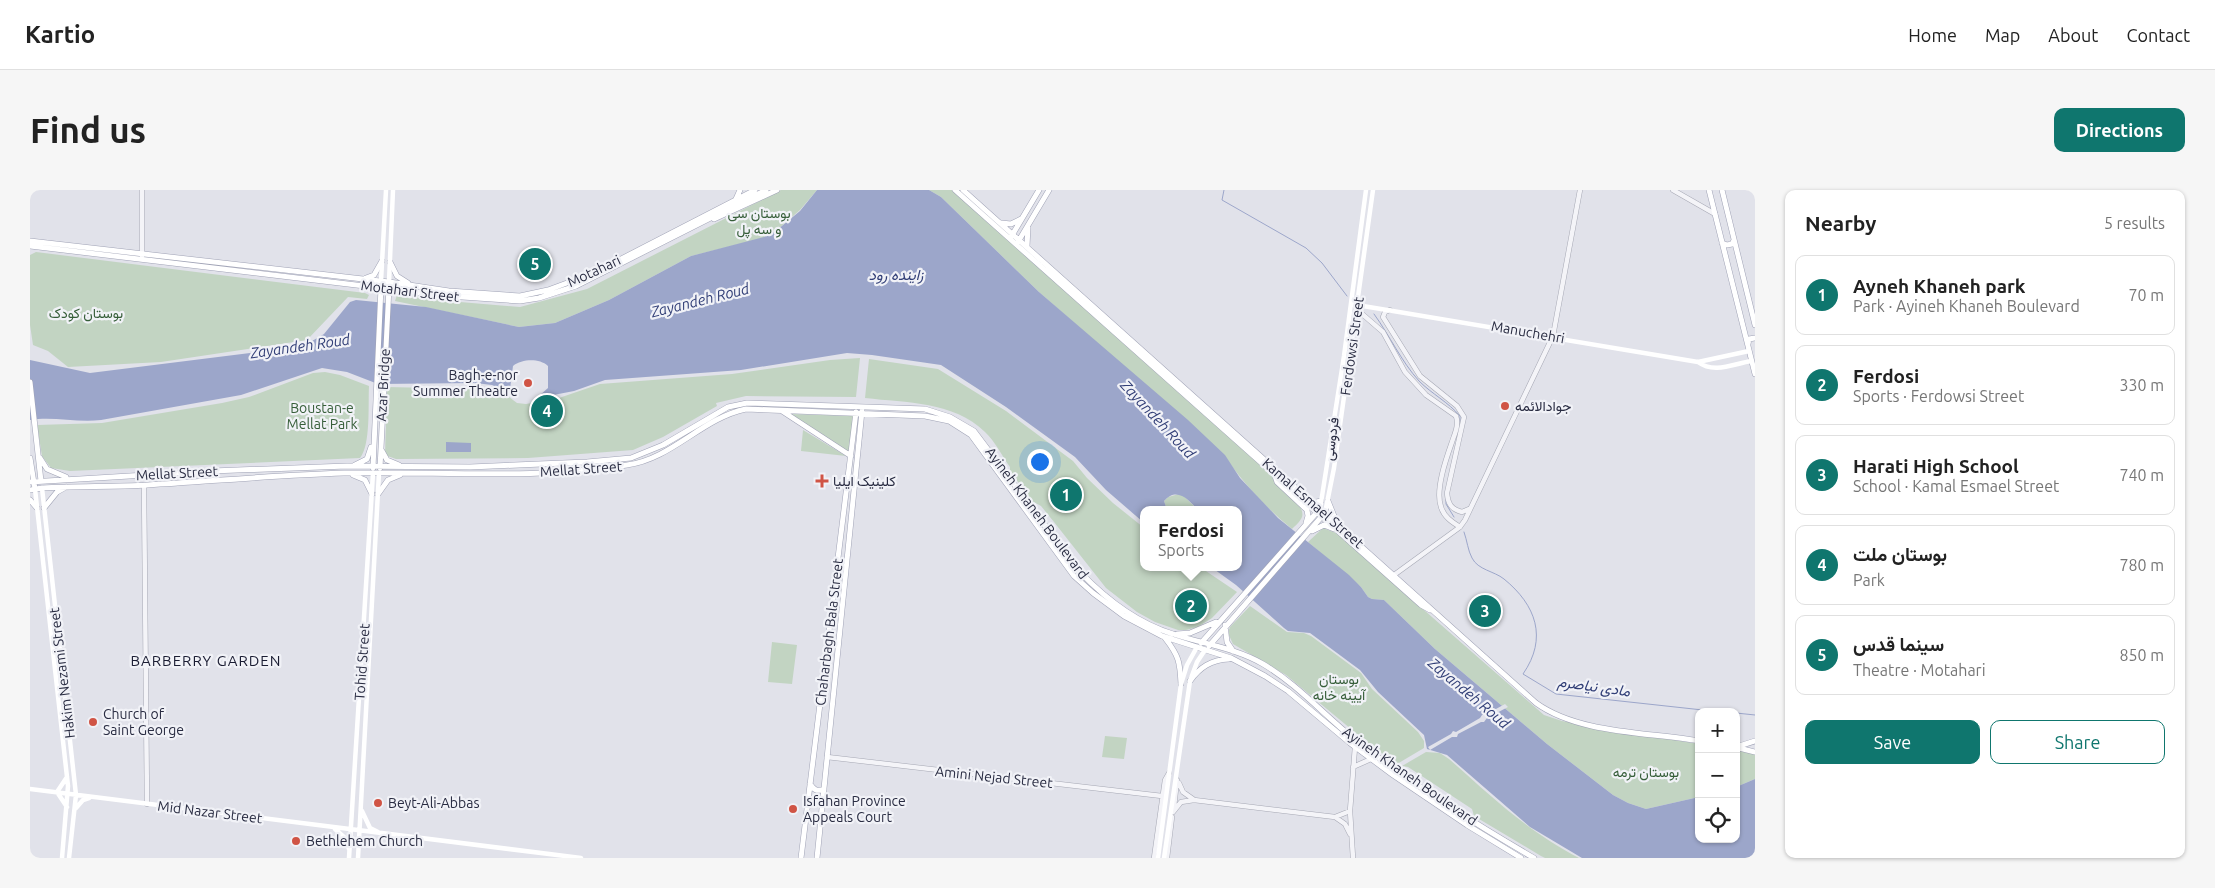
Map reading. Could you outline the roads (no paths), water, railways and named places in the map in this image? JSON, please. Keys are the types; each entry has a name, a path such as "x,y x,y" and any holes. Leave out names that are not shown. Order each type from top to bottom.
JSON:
{"main road":[{"path":"381,281 386,190"},
{"path":"389,282 393,190"},
{"path":"736,200 740,190"},
{"name":"Motahari Street","path":"142,257 389,289 496,301 520,301 538,298 576,286 708,219 750,193 766,190"},
{"path":"708,219 727,214 777,190"},
{"path":"955,190 1011,237 1039,190"},
{"name":"Kamal Esmael Street","path":"963,190 1000,223 1011,237 1026,248 1321,513"},
{"path":"1018,242 1050,190"},
{"name":"فردوسی","path":"1321,513 1321,501 1366,190"},
{"name":"Ferdowsi Street","path":"1328,501 1357,312 1373,190"},
{"path":"1710,190 1755,374"},
{"path":"1722,190 1755,325"},
{"name":"Motahari","path":"389,282 494,296 520,296 548,290 594,273 750,193"},
{"path":"1027,212 1029,217 1034,216"},
{"path":"1000,223 1012,224 1023,218"},
{"path":"1026,248 1029,225"},
{"path":"1361,227 1368,228"},
{"name":"Motahari Street","path":"30,240 33,246 389,282"},
{"path":"1722,242 1727,245 1732,244 1734,240"},
{"path":"355,278 369,278 374,275 382,261"},
{"path":"390,262 397,276 413,285"},
{"name":"Azar Bridge","path":"377,467 380,441 378,421 381,281"},
{"name":"Azar Bridge","path":"378,421 389,282"},
{"path":"369,286 379,292 380,296"},
{"path":"388,297 393,292 399,290"},
{"name":"Manuchehri","path":"1351,304 1553,336 1698,362 1708,368 1751,361"},
{"path":"1748,344 1749,339 1755,338"},
{"path":"1698,362 1749,351"},
{"name":"Kamal Esmael Street","path":"1159,368 1275,476"},
{"path":"30,382 42,488"},
{"name":"Mellat Street","path":"32,489 376,473 631,458 663,445 728,406 747,403 859,406"},
{"name":"Chaharbagh Bala Street","path":"801,858 850,456 859,406"},
{"name":"Ayineh Khaneh Boulevard","path":"859,406 924,409 950,417 974,431 1080,572 1093,585 1126,611 1173,634 1233,652 1252,659 1272,670 1353,738 1397,770 1498,838 1534,858"},
{"name":"Mellat Street","path":"32,482 72,478 346,466 470,474 586,471 630,465 666,451 730,412 746,410 859,414"},
{"path":"781,411 850,456"},
{"path":"861,422 871,413"},
{"name":"Ayineh Khaneh Boulevard","path":"859,414 871,413 936,418 948,421 971,435 1074,576 1124,616 1165,637 1231,658 1268,678 1288,691 1371,759 1467,826 1521,858"},
{"name":"Chaharbagh Bala Street","path":"816,858 861,422 859,414"},
{"path":"1334,417 1340,420"},
{"path":"346,466 359,464 370,454 373,430 378,421"},
{"path":"377,467 378,421"},
{"path":"345,473 365,480 375,494 388,480 404,470 387,460 382,453 380,441"},
{"path":"38,454 48,469 72,478"},
{"path":"30,458 32,489"},
{"name":"Tohid Street","path":"358,858 377,467"},
{"path":"1275,476 1321,513 1421,605 1433,612"},
{"path":"1275,476 1277,482 1307,510 1308,516 1304,528"},
{"path":"44,508 57,492 66,487"},
{"name":"Hakim Nezami Street","path":"42,488 76,795 69,858"},
{"name":"Hakim Nezami Street","path":"32,489 37,508 68,776 68,808 62,858"},
{"name":"Tohid Street","path":"349,858 375,494"},
{"path":"30,500 37,508"},
{"path":"1312,503 1321,501"},
{"path":"1166,858 1190,681 1197,662 1225,625 1307,533 1328,501"},
{"path":"1328,501 1339,529"},
{"path":"1181,684 1187,665 1197,648 1304,528 1321,513"},
{"path":"1307,533 1324,525 1339,529"},
{"name":"Kamal Esmael Street","path":"1339,529 1394,575 1524,694 1552,713 1586,724 1695,740"},
{"path":"838,554 844,557 848,555"},
{"path":"837,563 842,562 846,565"},
{"path":"1173,634 1190,633 1208,627 1221,619"},
{"path":"1225,625 1226,638 1233,652"},
{"path":"1158,858 1164,796 1170,772 1181,684 1180,662 1176,651 1165,637"},
{"path":"363,641 370,641"},
{"path":"1190,681 1207,664 1231,658"},
{"path":"1268,678 1268,674 1272,670"},
{"path":"817,727 824,723 830,727"},
{"path":"1755,741 1736,747 1755,752"},
{"path":"68,776 57,792 68,808"},
{"path":"810,784 819,791 824,789"},
{"name":"Mid Nazar Street","path":"30,789 581,858"},
{"path":"75,809 82,800 93,797"},
{"path":"361,807 365,822 370,828 381,833"},
{"path":"334,828 345,838 349,851"}],"street":[{"path":"142,190 142,257"},
{"path":"1394,575 1460,527 1470,508 1553,336 1580,190"},
{"path":"1673,190 1716,214"},
{"path":"1391,310 1385,312 1383,317 1420,376 1458,408 1464,417 1448,486 1450,505 1459,511 1467,512 1470,508"},
{"path":"1357,312 1361,312 1383,332 1405,372 1421,389 1456,416 1458,424 1441,476 1440,503 1446,516 1460,527"},
{"path":"144,485 147,804"},
{"path":"1353,858 1350,811 1355,747"},
{"name":"Amini Nejad Street","path":"827,757 1164,796"},
{"path":"1353,767 1371,759"},
{"path":"1177,773 1182,792 1194,800"},
{"path":"1166,858 1177,773"},
{"path":"1154,858 1164,796"},
{"path":"1173,812 1181,802 1194,800 1335,817 1345,824 1352,836"},
{"path":"1335,817 1350,811"}],"water":[{"name":"زاینده رود","path":"817,190 929,190 941,197 1039,292 1188,420 1225,455 1240,478 1278,518 1349,575 1368,597 1384,600 1435,649 1547,744 1613,795 1628,803 1646,809 1695,798 1695,843 1740,843 1740,785 1755,779 1755,858 1582,858 1530,827 1447,755 1427,749 1424,735 1378,692 1360,670 1310,633 1288,631 1236,585 1217,571 1242,571 1242,506 1194,506 1183,496 1174,495 1164,501 1166,506 1140,506 1140,519 1106,490 1075,457 1006,407 941,365 847,353 741,370 605,380 574,391 543,397 540,395 548,388 548,366 531,360 513,366 510,389 507,391 492,385 475,383 378,384 347,372 322,368 241,395 101,420 30,420 30,360 90,373 275,350 307,344 324,334 350,302 356,300 426,307 519,327 555,323 609,300 691,256 764,237 777,230 800,211"},
{"path":"446,442 471,443 471,452 446,452"}],"waterway":[{"name":"مادی نیاصرم","path":"1224,190 1222,200 1306,248 1322,263 1347,296"},
{"name":"مادی نیاصرم","path":"1374,314 1419,381 1460,416 1460,427"},
{"name":"مادی نیاصرم","path":"1446,491 1458,436"},
{"name":"مادی نیاصرم","path":"1446,497 1446,504 1454,517"},
{"name":"مادی نیاصرم","path":"1464,532 1469,552 1475,562 1482,568 1504,579 1515,589 1531,611 1535,623 1535,648 1531,661 1523,674 1556,694 1695,709"},
{"name":"مادی نیاصرم","path":"1740,713 1755,715"}],"place":[{"name":"سینما قدس","path":"535,264"},
{"name":"Bagh-e-nor Summer Theatre","path":"528,383"},
{"name":"جوادالائمه","path":"1505,406"},
{"name":"بوستان ملت","path":"547,411"},
{"name":"کلینیک ایلیا","path":"822,481"},
{"name":"Ayneh Khaneh park","path":"1066,495"},
{"name":"Ferdosi","path":"1191,606"},
{"name":"Harati High School","path":"1485,611"},
{"name":"Church of Saint George","path":"93,722"},
{"name":"Beyt-Ali-Abbas","path":"378,803"},
{"name":"Isfahan Province Appeals Court","path":"793,809"},
{"name":"Bethlehem Church","path":"296,841"}],"district":[{"name":"BARBERRY GARDEN","path":"206,660"}],"park label":[{"name":"بوستان سی و سه پل","path":"759,222"},
{"name":"بوستان کودک","path":"86,313"},
{"name":"Boustan-e Mellat Park","path":"322,416"},
{"name":"بوستان آیینه خانه","path":"1339,688"},
{"name":"بوستان ترمه","path":"1646,772"}],"water label":[{"name":"Zayandeh Roud","path":"700,300"},
{"name":"Zayandeh Roud","path":"300,346"},
{"name":"Zayandeh Roud","path":"1158,419"},
{"name":"Zayandeh Roud","path":"1469,693"}]}
